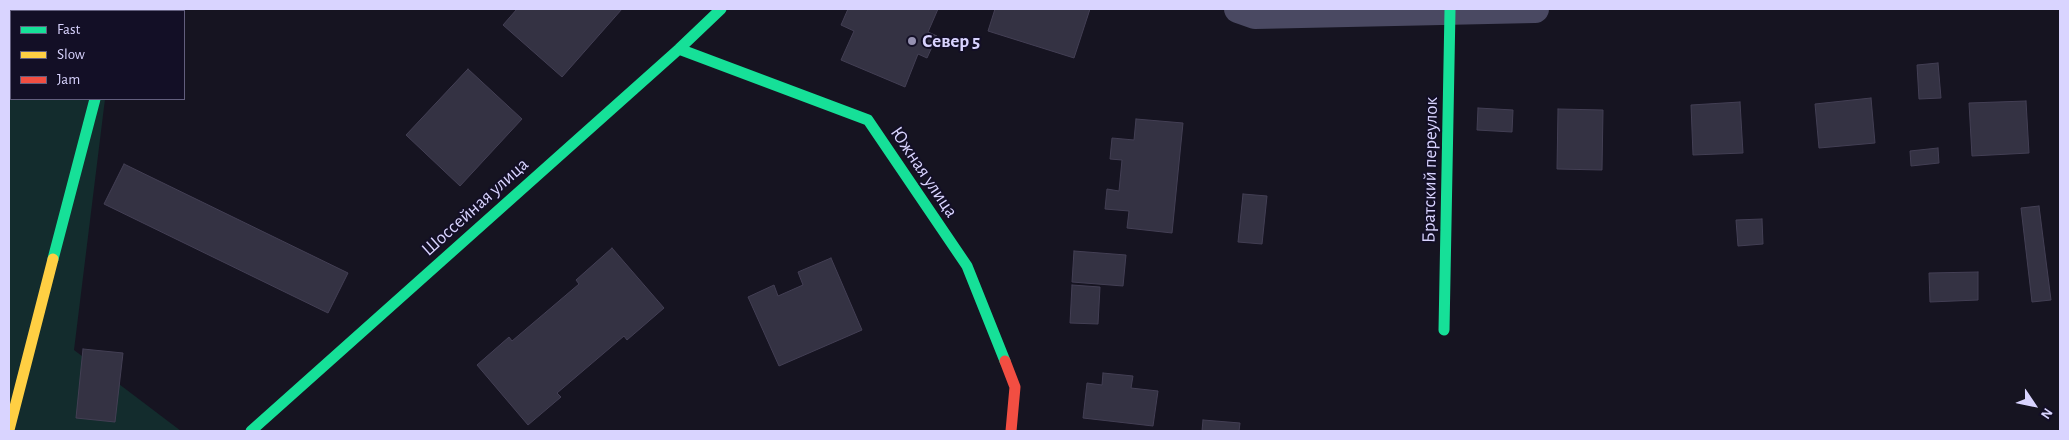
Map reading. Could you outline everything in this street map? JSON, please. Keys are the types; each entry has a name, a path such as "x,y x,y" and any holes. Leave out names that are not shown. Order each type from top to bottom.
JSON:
{"street":[{"name":"Шоссейная улица","path":"251,431 679,49 721,9"},
{"path":"1251,11 1535,9"},
{"name":"Братский переулок","path":"1444,330 1450,10"},
{"name":"Южная улица","path":"679,49 868,120 967,266 1015,387 1010,431"},
{"path":"9,430 95,100"}],"green space":[{"path":"9,9 41,9 43,10 10,10 10,100 105,100 74,350 181,431 9,431"}],"building":[{"path":"517,9 622,9 562,77 503,25"},
{"path":"848,9 938,9 928,32 937,36 927,58 918,54 905,87 841,60 854,31 841,25"},
{"path":"995,9 1090,9 1074,58 988,31"},
{"path":"1938,63 1941,98 1919,99 1917,65"},
{"path":"468,69 522,119 460,186 406,135"},
{"path":"1871,98 1875,143 1819,148 1815,104"},
{"path":"2026,101 2029,153 1972,156 1969,103"},
{"path":"1740,102 1743,153 1693,155 1691,105"},
{"path":"1478,108 1513,110 1512,132 1477,130"},
{"path":"1558,109 1603,110 1602,170 1557,169"},
{"path":"1136,119 1183,123 1172,233 1127,228 1129,211 1105,209 1107,189 1119,191 1122,160 1110,159 1112,138 1134,140"},
{"path":"1938,148 1939,163 1911,166 1910,151"},
{"path":"124,164 348,273 328,313 104,204"},
{"path":"1243,194 1267,196 1262,244 1238,242"},
{"path":"2039,206 2051,300 2032,302 2021,208"},
{"path":"1762,219 1763,244 1738,246 1736,220"},
{"path":"612,248 664,308 627,340 624,336 557,393 561,397 528,425 477,365 509,337 512,341 579,284 576,280"},
{"path":"1074,251 1126,255 1123,286 1072,282"},
{"path":"831,258 862,330 779,366 748,297 774,285 778,296 803,285 798,272"},
{"path":"1978,272 1978,300 1930,302 1929,273"},
{"path":"1072,285 1100,287 1098,324 1070,323"},
{"path":"83,349 123,353 115,422 76,418"},
{"path":"1103,373 1133,376 1131,388 1158,391 1153,426 1083,418 1087,383 1102,385"},
{"path":"1203,420 1240,423 1239,431 1202,431"}],"traffic: fast":[{"path":"251,431 679,49 721,9"},
{"path":"1444,330 1450,10"},
{"path":"679,49 868,120 967,266 1005,361"},
{"path":"53,259 95,100"}],"traffic: slow":[{"path":"9,430 53,259"}],"traffic: jam":[{"path":"1005,361 1015,387 1011,431"}],"place":[{"name":"Север 5","path":"912,41"}]}
